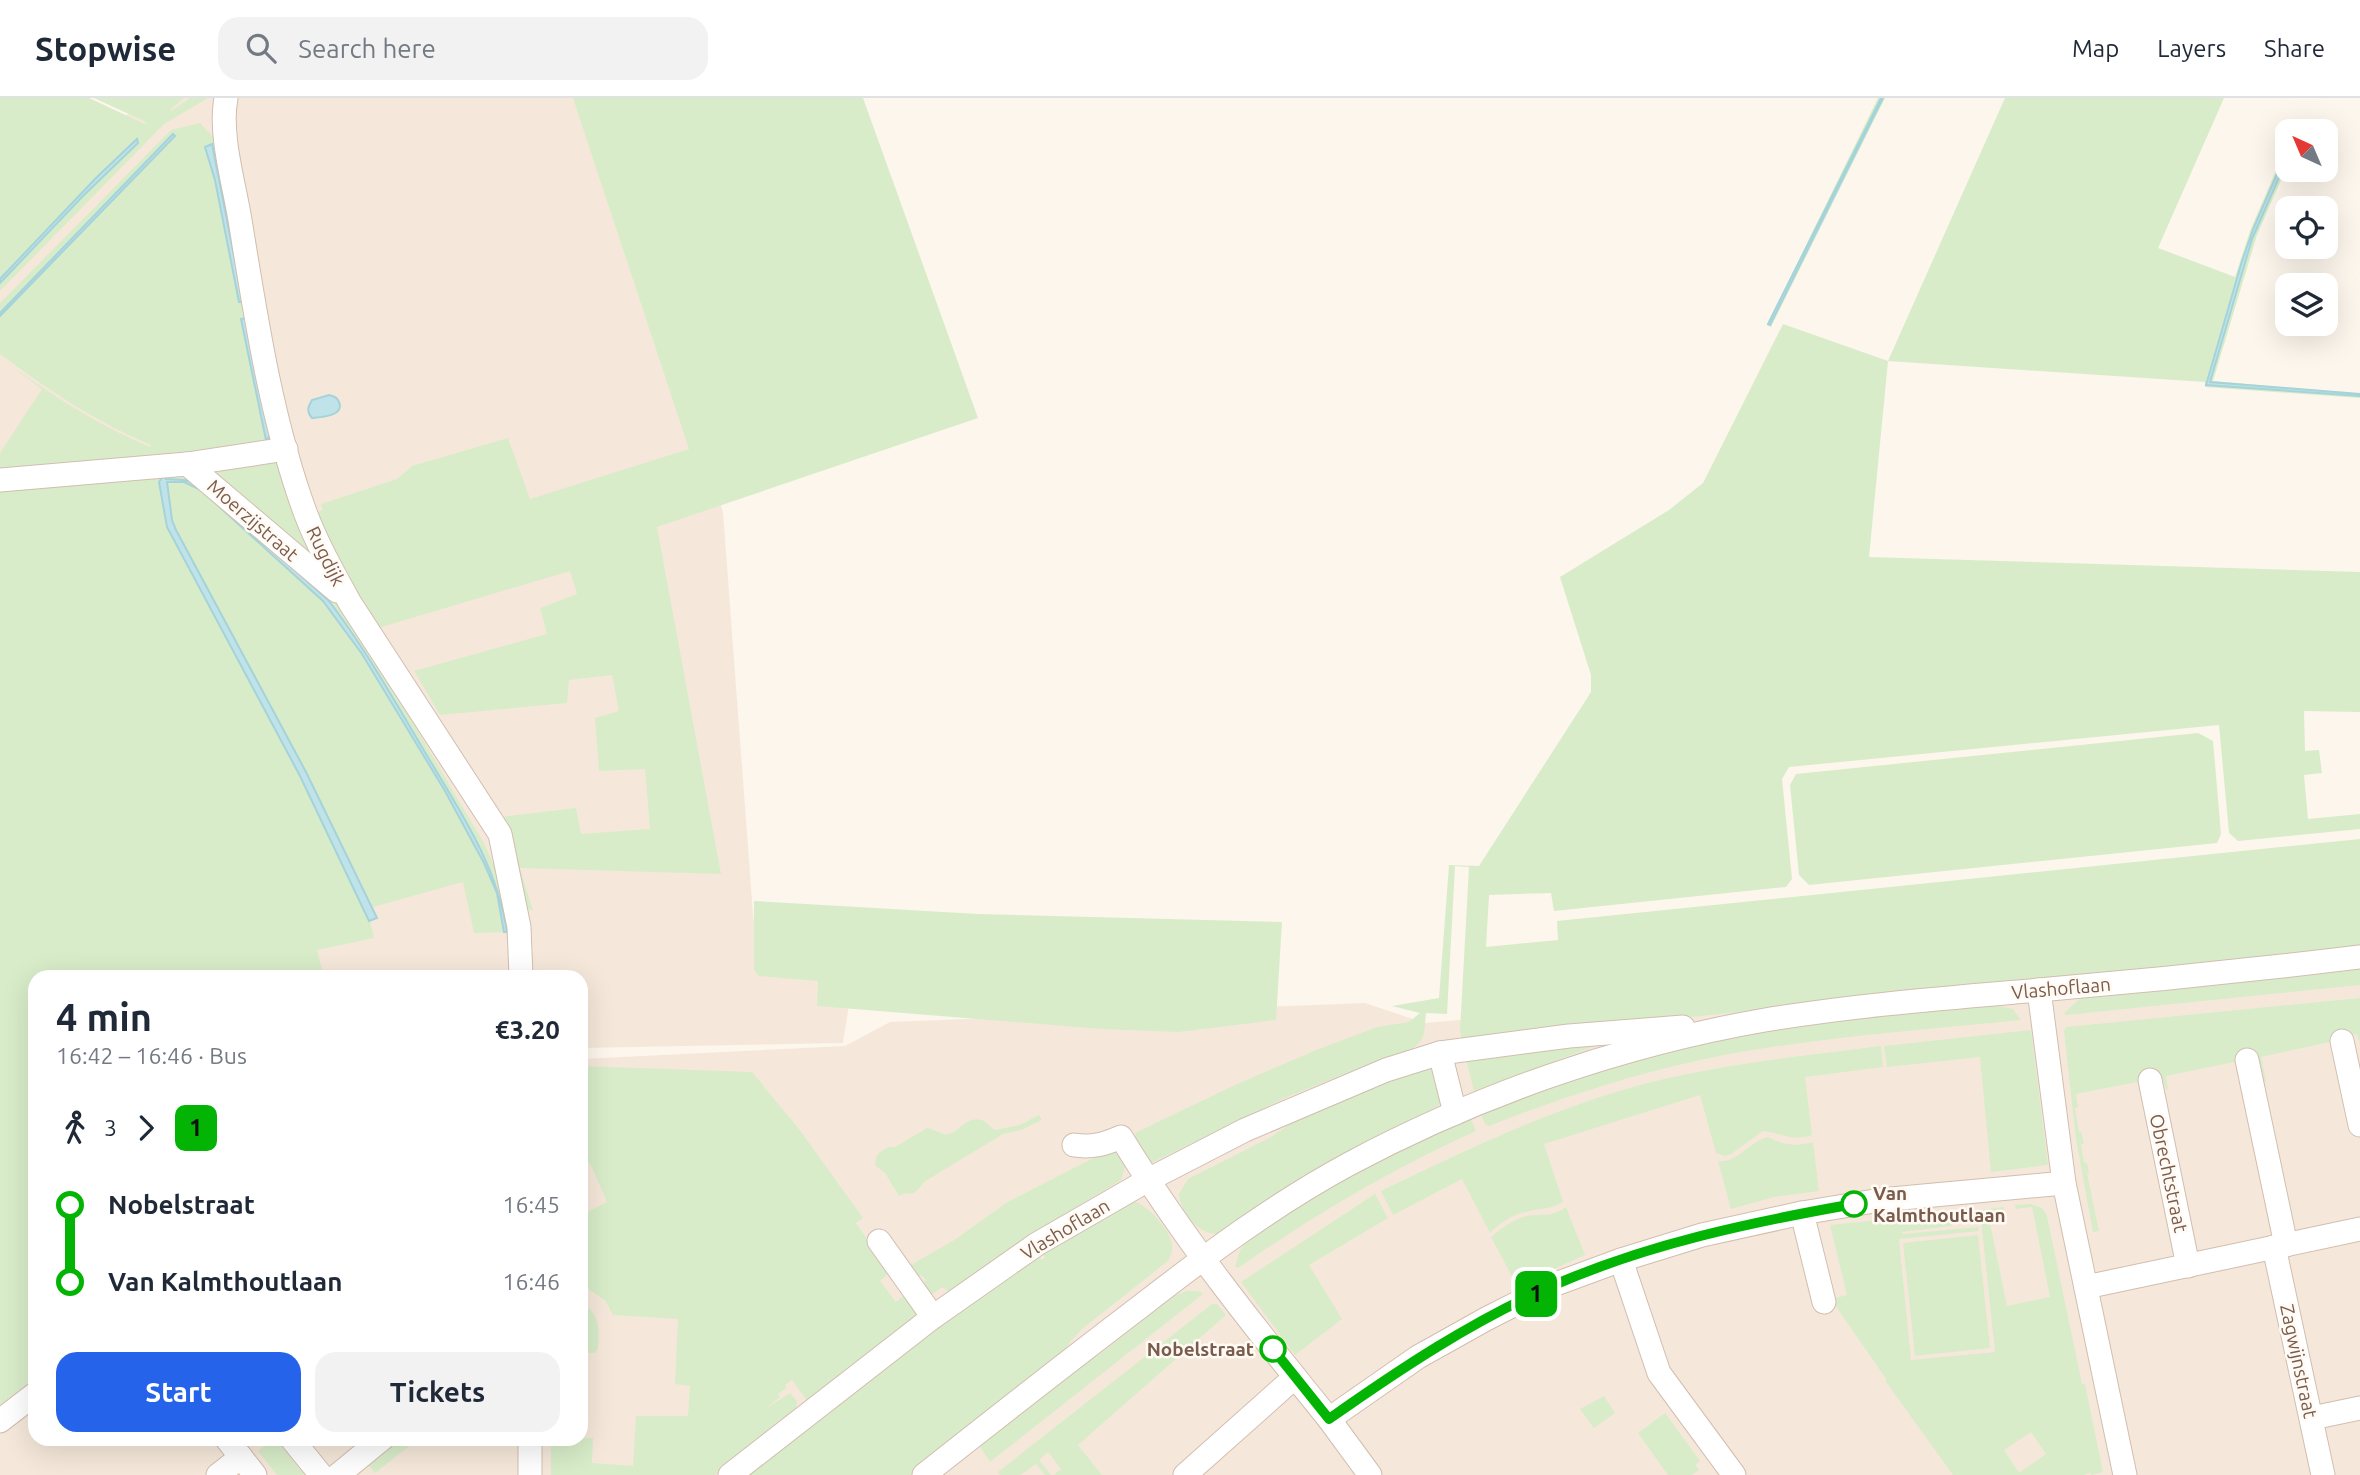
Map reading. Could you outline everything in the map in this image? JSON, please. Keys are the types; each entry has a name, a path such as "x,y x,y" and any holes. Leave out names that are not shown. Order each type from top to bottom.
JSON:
{"street":[{"name":"Rugdijk","path":"226,98 226,136 267,371 286,449 306,514 328,564 350,603 499,834 519,927 521,970"},
{"name":"Moerzijstraat","path":"0,480 187,464 286,449"},
{"name":"Moerzijstraat","path":"187,464 350,603"},
{"name":"Vlashoflaan","path":"924,1475 1204,1258 1267,1213 1349,1164 1455,1113 1536,1082 1683,1038 1763,1021 1876,1004 2222,973 2360,957"},
{"path":"2039,990 2064,1183 2125,1475"},
{"name":"Vlashoflaan","path":"730,1475 933,1317 1037,1244 1148,1181 1256,1125 1386,1070 1440,1053 1569,1036 1763,1021"},
{"path":"2342,1041 2360,1125"},
{"path":"1440,1053 1455,1113"},
{"path":"2247,1060 2280,1246"},
{"name":"Obrechtstraat","path":"2150,1080 2188,1266"},
{"path":"1074,1145 1087,1147 1121,1137 1148,1181 1204,1258 1370,1475"},
{"path":"1329,1419 1418,1357 1486,1319 1553,1285 1621,1260 1702,1235 1802,1213 1880,1200 2064,1183"},
{"path":"1802,1213 1824,1302"},
{"path":"2086,1287 2360,1229"},
{"path":"879,1241 933,1317"},
{"name":"Zagwijnstraat","path":"2280,1246 2323,1475"},
{"path":"1621,1260 1659,1373 1734,1475"},
{"path":"1185,1475 1295,1377"},
{"path":"0,1421 28,1399"},
{"path":"2312,1418 2360,1408"},
{"path":"218,1475 248,1466 232,1446"},
{"path":"305,1446 321,1475"},
{"path":"338,1475 373,1446"},
{"path":"530,1446 530,1475"}],"shaded area":[{"path":"143,98 577,98 723,512 759,969 853,980 843,1043 588,1048 588,970 295,970 0,544 0,246"},
{"path":"2360,940 2360,1475 0,1475 0,1281 28,1267 28,1446 588,1446 588,1059 845,1046 890,1022 1365,1003 1425,1023"}],"green space":[{"path":"0,98 89,98 147,125 144,121 94,98 184,98 171,111 190,98 208,98 164,124 0,291 0,283 138,143 96,178 0,279"},
{"path":"573,98 863,98 978,418 657,527 721,874 520,868 533,911 524,907 500,817 576,808 581,834 650,829 645,769 599,771 595,718 619,711 612,675 569,680 567,703 440,715 414,671 547,634 540,608 577,594 570,571 375,629 315,517 323,510 321,504 397,479 412,466 508,438 530,499 689,449"},
{"path":"1878,98 1881,98 1770,325 1885,98 1771,327 1767,325"},
{"path":"2005,98 2224,98 2158,248 2235,277 2250,231 2275,173 2242,261 2206,384 2360,398 2205,387 2205,382 1888,361"},
{"path":"200,123 220,144 272,442 160,456 192,451 0,469 0,453 42,389 0,358 91,418 150,447 151,445 73,404 0,354 0,316 175,137 173,135 0,313 0,303 171,130","holes":["212,144 236,261 239,302 206,147"]},
{"path":"2277,182 2280,182 2257,235 2213,381 2360,394 2210,382 2252,239"},
{"path":"1783,324 1888,361 1869,557 2360,572 2360,712 2304,711 2305,751 2319,750 2322,773 2304,775 2308,819 2360,814 2360,829 2238,841 2229,833 2219,725 1789,767 1782,779 1792,879 1786,887 1554,911 1551,893 1489,895 1486,947 1558,940 1557,921 2360,839 2360,947 1462,1041 1460,1031 1469,867 1455,866 1447,1014 1426,1013 1421,1041 1411,1050 1386,1057 1287,1097 1149,1164 1127,1141 1136,1136 1135,1133 1314,1051 1377,1027 1409,1022 1420,1013 1392,1006 1439,998 1449,865 1479,866 1591,692 1591,675 1560,577 1669,510 1703,483"},
{"path":"281,458 326,574 203,466"},
{"path":"157,468 179,470 206,484 344,606 485,845 503,887 513,932 474,933 463,882 373,907 176,530 163,476 159,482 167,527 300,776 370,921 374,938 317,950 322,970 28,970 28,1383 0,1405 0,491 156,475 157,469 0,483","holes":["166,479 199,484 328,600 346,624 388,690 486,859 501,899 506,932 497,893 473,840 362,654 323,601 201,490 184,482 168,482"]},
{"path":"2198,733 2213,741 2221,834 2217,843 1809,885 1799,875 1790,785 1796,774"},
{"path":"754,901 978,914 1282,922 1276,1020 1179,1032 1101,1029 817,1006 818,981 759,976 754,970"},
{"path":"2360,968 2360,985 2066,1015 2064,1013 2078,1000 2093,995"},
{"path":"2360,998 2360,1043 2357,1034 2261,1057 2266,1081 2260,1084 2260,1078 2263,1077 2258,1057 2166,1076 2168,1089 2162,1077 2076,1094 2078,1107 2075,1108 2079,1132 2084,1143 2081,1144 2084,1163 2087,1163 2089,1172 2087,1173 2099,1231 2093,1232 2076,1139 2064,1031 2066,1027"},
{"path":"1994,1005 2013,1009 2021,1020 1835,1039 1724,1055 1605,1085 1489,1126 1485,1124 1479,1110 1506,1099 1700,1041 1821,1022"},
{"path":"2031,1030 2048,1165 1991,1172 1980,1057 1887,1067 1884,1046"},
{"path":"1598,1045 1474,1091 1466,1059"},
{"path":"1881,1046 1883,1067 1805,1077 1812,1135 1792,1137 1763,1131 1731,1154 1725,1156 1716,1153 1700,1095 1544,1144 1563,1202 1513,1216 1490,1233 1462,1179 1393,1215 1381,1191 1516,1129 1634,1087 1775,1059"},
{"path":"588,1066 752,1072 799,1129 863,1218 856,1223 890,1272 880,1281 896,1302 906,1294 918,1314 808,1402 792,1380 785,1385 786,1388 778,1394 780,1397 765,1409 790,1393 797,1401 796,1411 715,1475 551,1475 551,1446 588,1446 588,1438 593,1438 592,1463 633,1466 636,1416 688,1416 690,1386 675,1384 678,1319 613,1315 605,1300 588,1289 588,1212 607,1202 590,1163 588,1164"},
{"path":"1434,1066 1441,1103 1438,1106 1342,1156 1220,1234 1213,1234 1199,1227 1183,1209 1179,1194 1188,1179 1271,1137 1307,1112 1342,1095"},
{"path":"1039,1115 1042,1120 1021,1130 1003,1134 924,1182 914,1192 899,1196 885,1173 875,1165 880,1152 895,1147 927,1128 949,1134 975,1119 983,1121 995,1130 1020,1125"},
{"path":"1469,1115 1476,1131 1384,1177 1325,1211 1238,1268 1235,1266 1240,1250 1261,1229 1342,1178"},
{"path":"1768,1137 1790,1144 1813,1142 1819,1191 1774,1197 1731,1209 1718,1161 1732,1159"},
{"path":"1111,1149 1118,1152 1125,1167 1121,1180 1037,1231 949,1292 942,1287 924,1300 916,1289 926,1280 921,1275 911,1282 902,1270 956,1239 1006,1203"},
{"path":"1375,1194 1388,1218 1309,1265 1342,1319 1295,1355 1241,1282"},
{"path":"1131,1201 1150,1211 1167,1231 1172,1246 1168,1261 1082,1329 1061,1357 914,1475 747,1475 927,1333 1038,1255 1042,1260 1045,1258 1042,1252"},
{"path":"2031,1204 2042,1208 2047,1216 2103,1472 2092,1475 1953,1475 1831,1299 1847,1295 1830,1225 1976,1210 1977,1215 1950,1218 1951,1226 1902,1232 1978,1227 1979,1231 1899,1239 1911,1360 1995,1352 1980,1210 2004,1207 2004,1210 1988,1213 2007,1306 2050,1297 2032,1207 2016,1209 2015,1205","holes":["2031,1432 2046,1454 2019,1473 2004,1450"]},
{"path":"1566,1207 1585,1255 1517,1286 1491,1237 1517,1219 1551,1214"},
{"path":"1978,1235 1990,1348 1915,1356 1903,1243"},
{"path":"1186,1291 1203,1294 990,1462 977,1442 1055,1377 1100,1354 1170,1298"},
{"path":"1212,1304 1217,1304 1226,1315 1078,1445 1102,1475 1054,1475 1061,1469 1048,1452 1039,1460 1051,1475 1045,1475 1036,1464 1021,1475 1000,1475 998,1472"},
{"path":"588,1307 595,1317 599,1335 595,1353 588,1353"},
{"path":"1604,1396 1615,1413 1594,1428 1580,1409"},
{"path":"1665,1413 1700,1461 1695,1465 1699,1470 1692,1475 1668,1475 1638,1433"},
{"path":"265,1446 281,1446 304,1475 277,1475 258,1451"},
{"path":"388,1446 409,1446 375,1473 367,1463"}],"water":[{"path":"1883,98 1770,325 1768,324"},
{"path":"173,134 175,136 0,316 0,313"},
{"path":"137,139 138,143 0,283 0,279 96,178"},
{"path":"212,144 243,302 239,302 215,180 205,147"},
{"path":"2275,179 2277,182 2252,239 2210,382 2360,396 2206,385 2254,227"},
{"path":"246,318 272,434 266,440 241,319"},
{"path":"329,395 338,400 339,410 331,415 312,418 308,409 312,400"},
{"path":"164,475 166,479 199,484 335,609 382,680 475,839 495,884 507,932 504,932 497,893 484,863 445,791 362,654 323,601 201,490 184,482 167,482 176,530 306,772 377,918 369,921 300,776 167,527 159,482"}],"bus line":[{"name":"1","path":"1273,1349 1329,1419 1418,1357 1553,1285 1702,1235 1854,1204"}],"place":[{"name":"Van Kalmthoutlaan","path":"1854,1204"},
{"name":"Nobelstraat","path":"1273,1349"}]}
